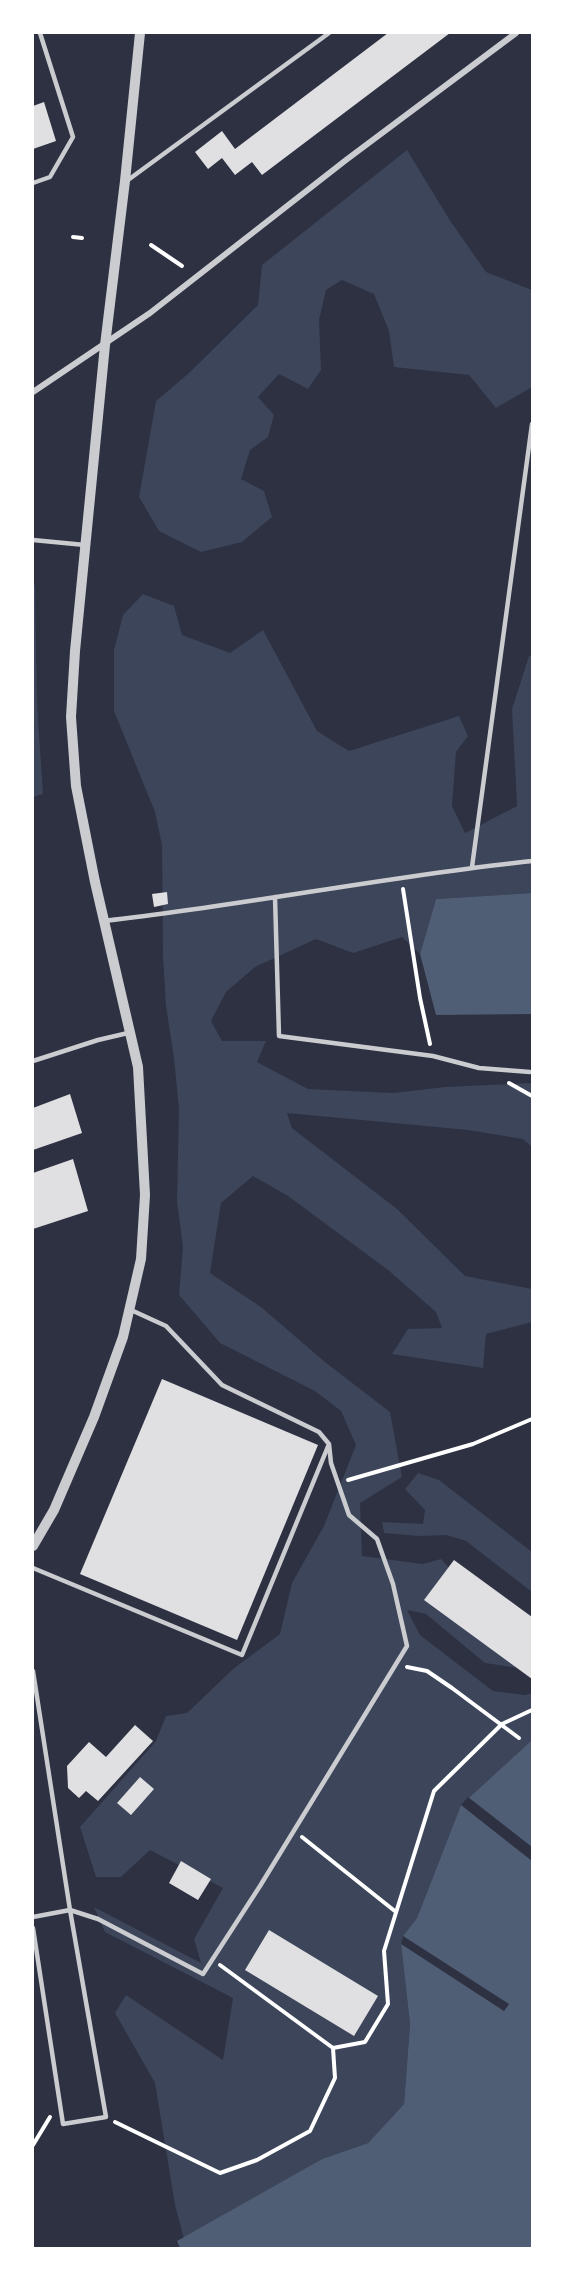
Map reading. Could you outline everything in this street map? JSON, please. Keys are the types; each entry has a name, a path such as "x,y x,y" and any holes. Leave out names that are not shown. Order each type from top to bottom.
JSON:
{"street":[{"path":"33,1546 54,1510 94,1417 131,1310 141,1259 145,1195 138,1067 76,786 71,717 105,345 126,181 140,33"},
{"path":"33,392 150,313 346,160 516,33"}],"lane":[{"path":"33,183 50,177 73,137 40,33"},
{"path":"126,181 329,33"},
{"path":"472,867 532,424"},
{"path":"33,540 85,545"},
{"path":"104,921 472,867 532,861"},
{"path":"275,897 279,1036 433,1056 479,1068 530,1072"},
{"path":"33,1062 98,1040 131,1032"},
{"path":"33,1917 70,1910 98,1918 203,1974 407,1646 393,1584 377,1539 349,1515 331,1463 329,1444 319,1432 222,1385 166,1326 131,1310"},
{"path":"33,1568 242,1655 329,1444"},
{"path":"33,1671 34,1690 70,1910 106,2117 63,2124 33,1928"}],"path":[{"path":"73,237 82,238"},
{"path":"151,245 182,266"},
{"path":"402,878 420,998 433,1056"},
{"path":"338,1483 473,1444 532,1419"},
{"path":"396,1665 426,1671 519,1738"},
{"path":"212,1959 333,2048 365,2042 388,2004 384,1951 434,1791 502,1724 532,1710"},
{"path":"294,1831 396,1912"},
{"path":"106,2117 220,2173 257,2160 310,2131 335,2078 333,2048"},
{"path":"33,2145 59,2101"}],"shaded area":[{"path":"407,150 449,219 486,272 532,290 532,387 496,408 469,375 394,367 389,331 374,294 342,280 326,290 319,320 321,370 308,389 279,374 258,397 274,415 268,437 250,450 241,479 264,491 272,517 242,542 201,552 159,531 139,497 156,401 189,373 258,305 262,265"},
{"path":"33,583 35,586 37,704 43,794 33,797"},
{"path":"143,594 174,606 182,635 230,653 263,630 317,731 349,751 459,716 468,736 456,752 452,806 465,833 517,806 512,709 529,656 532,655 532,893 436,899 420,954 402,937 353,953 316,939 255,967 226,992 211,1021 222,1041 266,1041 257,1062 308,1089 393,1093 445,1087 532,1083 532,1147 523,1139 468,1130 287,1113 292,1128 397,1209 465,1276 532,1289 532,1322 486,1334 483,1368 392,1354 408,1329 442,1328 436,1312 388,1270 288,1196 253,1176 221,1203 210,1273 261,1307 325,1362 390,1412 402,1477 360,1503 362,1556 423,1564 441,1559 532,1668 531,1670 485,1663 426,1614 407,1610 420,1635 493,1691 525,1695 532,1693 532,1740 461,1805 417,1918 403,1936 401,1944 410,2024 404,2104 368,2143 322,2159 184,2239 175,2205 155,2083 115,2013 126,1995 223,2060 233,1998 105,1932 94,1907 201,1963 194,1939 223,1888 150,1850 121,1877 96,1877 80,1827 156,1741 166,1716 187,1713 233,1669 280,1634 292,1583 324,1526 356,1445 341,1411 315,1391 220,1343 179,1295 183,1247 177,1201 179,1109 166,1006 162,845 155,812 114,711 114,650 123,615"},
{"path":"532,893 532,1014 436,1015 420,954 436,899"},
{"path":"418,1473 439,1480 532,1552 532,1592 466,1541 446,1535 419,1536 384,1533 382,1522 423,1524 425,1510 405,1489"},
{"path":"532,1740 532,2248 180,2248 177,2241 322,2159 368,2143 404,2104 410,2024 401,1944 403,1936 417,1918 461,1805"}],"pier":[{"path":"468,1797 532,1847 532,1861 461,1805"},
{"path":"403,1936 509,2004 504,2011 401,1944"}],"building":[{"path":"388,33 450,33 262,175 252,162 235,175 222,158 208,169 195,152 222,131 235,149"},
{"path":"44,102 56,141 33,149 33,106"},
{"path":"167,892 168,904 154,907 152,894"},
{"path":"70,1094 82,1133 33,1150 33,1108"},
{"path":"73,1159 88,1211 33,1229 33,1173"},
{"path":"162,1379 318,1445 237,1640 80,1574"},
{"path":"454,1560 532,1617 532,1679 424,1600"},
{"path":"135,1725 153,1741 98,1801 86,1791 79,1798 68,1788 67,1766 89,1742 106,1757"},
{"path":"140,1777 154,1789 131,1815 117,1803"},
{"path":"181,1861 211,1879 198,1900 169,1883"},
{"path":"269,1930 378,1996 354,2036 245,1970"}]}
